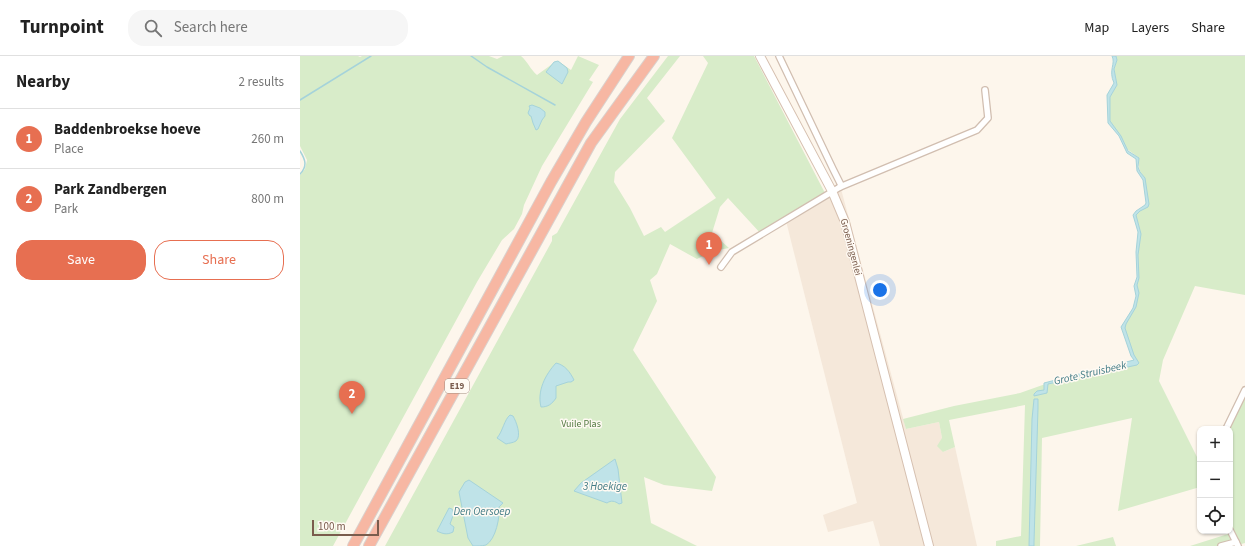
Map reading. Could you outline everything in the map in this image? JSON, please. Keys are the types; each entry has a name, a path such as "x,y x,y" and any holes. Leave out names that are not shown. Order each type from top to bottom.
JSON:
{"highway":[{"name":"E19","path":"353,546 544,194 586,122 629,56"},
{"name":"E19","path":"369,546 587,150 654,56"}],"street":[{"name":"Groeningenlei","path":"760,56 832,191 845,222 929,546"},
{"path":"779,56 834,169 841,185 840,187"},
{"path":"721,267 732,252 795,215 832,191 977,130 988,118 985,90"},
{"path":"1227,426 1245,390"},
{"path":"1221,546 1237,544 1232,534"}],"shaded area":[{"path":"841,189 906,429 939,422 943,452 955,447 977,546 880,546 873,521 828,532 823,515 857,503 786,221"}],"green space":[{"path":"300,56 489,56 497,59 503,56 521,56 537,75 558,61 571,70 578,56 599,65 589,80 593,82 542,166 524,205 522,214 514,229 502,240 477,282 333,546 300,546 300,175 305,169 307,160 300,146"},
{"name":"Vuile Plas","path":"668,56 680,56 647,98 665,121 615,172 614,182 630,208 644,236 661,227 665,232 716,198 672,138 708,63 703,56 754,56 826,195 762,235 728,198 720,207 712,233 729,248 713,251 697,259 670,244 657,274 650,280 657,301 633,350 716,477 712,491 664,485 644,477 651,523 697,546 385,546 552,241 552,236 557,233 620,119"},
{"path":"1116,56 1245,56 1245,295 1195,286 1163,360 1159,381 1197,457 1197,488 1118,511 1132,418 1042,438 1040,546 996,546 996,541 1021,536 1025,405 949,420 955,447 943,452 937,446 942,438 939,422 906,429 903,419 954,406 1020,393 1051,382 1136,364 1123,327 1134,308 1137,297 1135,286 1138,278 1137,260 1140,232 1135,213 1147,205 1145,178 1140,171 1139,158 1127,149 1109,118 1110,97 1117,85 1114,69 1117,60"},
{"path":"1245,390 1245,543 1234,546 1190,546 1228,534 1233,534 1233,426 1227,426"},
{"path":"1113,537 1116,546 1076,546"}],"water":[{"name":"Grote Struisbeek","path":"1112,56 1116,56 1117,60 1114,69 1117,85 1110,97 1110,121 1121,136 1128,151 1139,158 1138,167 1145,178 1149,204 1148,207 1136,215 1141,234 1138,255 1139,278 1137,285 1139,293 1136,307 1125,328 1134,355 1139,363 1137,365 1048,384 1047,393 1034,396 1037,391 1044,390 1044,383 1134,360 1131,356 1121,327 1133,308 1136,296 1134,286 1137,277 1136,252 1138,232 1133,215 1146,203 1143,180 1137,171 1136,159 1127,153 1119,136 1108,123 1107,95 1114,83 1112,78"},
{"path":"558,61 567,68 568,72 562,84 546,72 554,62"},
{"path":"532,105 545,112 545,116 536,130 531,116 528,113 530,108 529,106"},
{"path":"556,363 567,369 574,380 556,386 556,398 548,406 541,407 541,389 545,378"},
{"path":"1034,399 1038,399 1038,408 1034,546 1029,546 1032,419"},
{"path":"510,415 513,416 516,421 518,428 518,439 512,443 506,444 497,438"},
{"name":"3 Hoekige","path":"615,459 618,469 622,503 619,504 612,501 607,503 574,491 581,483"},
{"name":"Den Oersoep","path":"469,480 503,503 499,507 499,516 495,533 486,545 473,546 468,538 459,492 465,482"},
{"path":"449,508 452,509 454,513 450,524 454,527 453,532 449,534 437,531"}],"waterway":[{"path":"300,100 371,56"},
{"path":"471,56 487,67 555,105"},
{"path":"300,151 305,162 303,171 300,174"}],"place":[{"name":"Baddenbroekse hoeve","path":"709,265"},
{"name":"Park Zandbergen","path":"352,414"}]}
